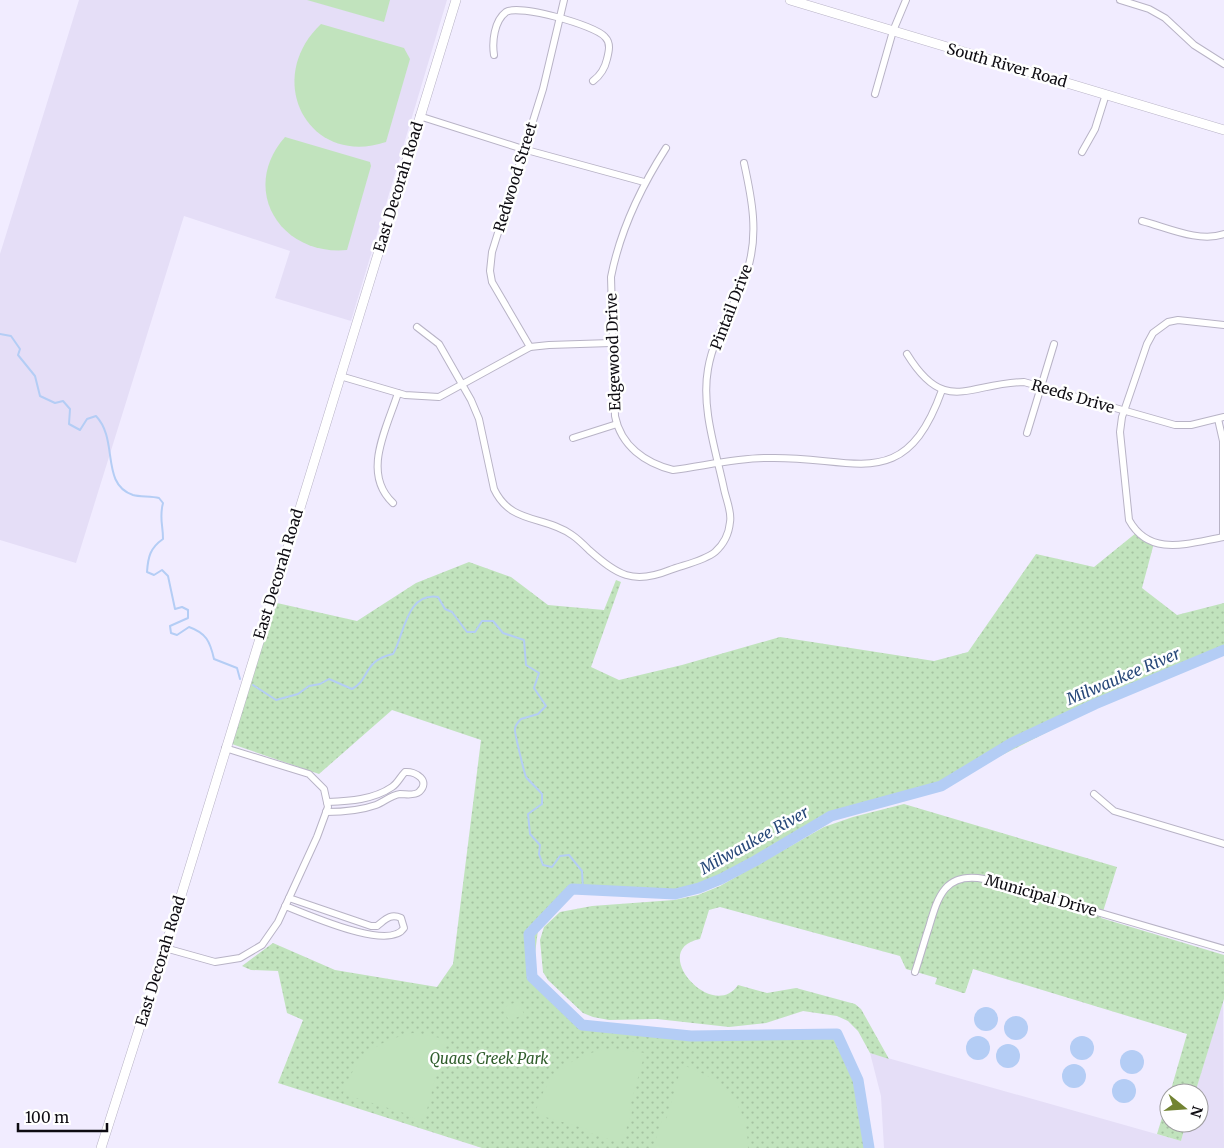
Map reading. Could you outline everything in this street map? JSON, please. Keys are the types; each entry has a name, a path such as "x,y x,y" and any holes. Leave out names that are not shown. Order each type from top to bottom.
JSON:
{"street":[{"name":"East Decorah Road","path":"101,1148 165,948 456,0"},
{"name":"Redwood Street","path":"530,347 496,291 490,271 492,252 543,89 564,0"},
{"name":"South River Road","path":"790,0 1224,130"},
{"path":"875,94 893,31 906,0"},
{"path":"1120,0 1149,9 1165,18 1194,45 1224,64"},
{"path":"494,55 492,44 500,19 507,12 521,9 560,19 596,29 606,37 609,46 607,61 600,75 593,81"},
{"path":"1082,152 1094,130 1106,94"},
{"path":"419,116 524,149 644,182"},
{"name":"Edgewood Drive","path":"666,148 644,182 615,255 611,277 611,344 617,424 638,454 658,466 673,470 768,458 860,464 886,461 913,446 925,430 942,390"},
{"name":"Pintail Drive","path":"464,385 479,419 494,489 498,499 509,510 572,534 605,565 621,574 637,578 657,575 714,552 726,540 731,520 709,418 708,370 718,332 747,271 754,233 752,199 744,163"},
{"path":"1142,220 1193,235 1218,236 1224,234"},
{"path":"1221,418 1223,441 1223,537 1165,546 1154,543 1136,533 1129,520 1120,432 1146,344 1158,327 1178,320 1224,324"},
{"path":"417,327 439,344 464,385"},
{"path":"340,376 398,393 425,398 439,397 464,385 530,347 549,344 611,344"},
{"path":"1027,433 1054,344"},
{"path":"907,354 927,381 942,390"},
{"name":"Reeds Drive","path":"942,390 960,393 1011,382 1041,385 1175,425 1191,425 1221,418"},
{"path":"393,502 380,487 376,474 376,462 398,393"},
{"path":"573,438 617,424"},
{"path":"165,948 214,962 240,958 262,945 289,898 317,837 326,812 327,802 324,789 309,774 225,748"},
{"path":"326,812 359,810 400,794 419,792 423,785 422,778 417,773 405,772 392,788 358,800 327,802"},
{"path":"1094,794 1114,810 1224,844"},
{"name":"Municipal Drive","path":"916,972 937,898 950,884 964,877 974,877 1224,949"},
{"path":"285,906 360,933 395,936 404,928 400,918 396,916 386,918 377,926 371,926 289,898"}],"shaded area":[{"path":"79,0 447,0 351,321 275,298 290,251 184,216 76,563 0,540 0,254"},
{"path":"1223,999 1224,1148 884,1148 881,1096 870,1053 1181,1141 1183,1133 1209,1133 1209,1083 1198,1083"}],"green space":[{"path":"307,0 390,0 384,22"},
{"path":"321,24 404,48 410,59 386,142 359,147 335,142 316,131 302,114 295,93 295,70 304,46"},
{"path":"285,137 370,162 371,166 347,250 323,249 303,242 286,231 274,215 267,197 266,177 272,157"},
{"name":"Quaas Creek Park","path":"1136,533 1154,543 1142,588 1177,615 1224,603 1224,651 1144,683 941,786 831,816 755,861 699,888 675,894 572,889 538,930 532,977 582,1025 691,1036 837,1034 858,1080 869,1148 482,1148 278,1083 303,1020 287,1013 278,971 251,970 242,966 273,943 335,970 437,987 453,964 481,740 392,710 319,774 226,742 277,603 357,621 416,583 469,562 511,577 548,605 604,610 616,580 621,582 591,667 619,680 682,665 780,637 934,661 968,652 1036,554 1094,567"},
{"path":"904,804 1117,867 1101,918 1224,955 1224,999 1198,1083 1173,1083 1187,1034 973,969 965,993 963,993 935,984 937,978 906,969 900,956 720,907 709,910 700,939 685,945 680,956 682,968 689,980 701,990 714,995 727,994 738,985 767,993 796,988 855,1004 861,1009 889,1059 870,1053 858,1031 848,1021 837,1016 803,1011 766,1023 729,1027 657,1019 609,1020 593,1017 583,1013 548,980 543,972 540,940 544,927 560,912 592,906 674,900 698,895 720,886 824,827 853,817"},
{"path":"518,1001 524,1014 509,1021 503,1008"},
{"path":"413,1033 446,1039 425,1117 420,1120 403,1115 404,1113 343,1094 354,1070 369,1053 388,1040"},
{"path":"612,1048 645,1053 629,1110 632,1111 623,1139 617,1142 590,1133 590,1130 535,1114 546,1088 562,1069 584,1055"},
{"path":"682,1065 710,1077 730,1094 738,1105 743,1118 747,1132 748,1148 653,1148 662,1119 666,1120"},
{"path":"1159,1128 1159,1133 1183,1133 1181,1141 1157,1134"}],"water":[{"path":"986,1007 995,1010 998,1019 995,1028 986,1031 977,1028 974,1019 977,1010"},
{"path":"1016,1016 1025,1019 1028,1028 1025,1037 1016,1040 1007,1037 1004,1028 1007,1019"},
{"path":"978,1036 987,1039 990,1048 987,1057 978,1060 969,1057 966,1048 969,1039"},
{"path":"1082,1036 1091,1039 1094,1048 1091,1057 1082,1060 1073,1057 1070,1048 1073,1039"},
{"path":"1008,1044 1017,1047 1020,1056 1017,1065 1008,1068 999,1065 996,1056 999,1047"},
{"path":"1132,1050 1141,1053 1144,1062 1141,1071 1132,1074 1123,1071 1120,1062 1123,1053"},
{"path":"1074,1064 1083,1067 1086,1076 1083,1085 1074,1088 1065,1085 1062,1076 1065,1067"},
{"path":"1124,1079 1133,1082 1136,1091 1133,1100 1124,1103 1115,1100 1112,1091 1115,1082"}],"waterway":[{"path":"0,334 11,336 20,349 18,355 35,376 40,396 55,403 63,401 70,409 69,424 80,430 87,419 96,416 103,426 107,437 113,471 123,489 133,495 159,498 163,503 161,517 163,539 150,553 147,572 154,575 162,570 168,576 175,609 182,607 188,610 188,618 170,626 171,633 177,635 189,627 200,632 209,643 214,659 237,668 240,679"},
{"path":"253,685 276,700 298,694 309,686 320,684 329,679 352,689 358,685 376,661 393,654 413,608 419,601 427,597 438,597 445,609 452,612 467,632 475,632 482,621 493,621 503,633 524,640 526,665 539,673 534,688 546,706 538,714 521,719 515,729 526,777 542,794 542,804 528,814 530,834 540,845 539,854 543,865 552,867 560,856 569,855 582,871 583,890"},
{"name":"Milwaukee River","path":"869,1148 858,1080 837,1034 691,1036 582,1025 532,977 529,934 572,889 675,894 699,888 755,861 831,816 941,786 1012,743 1095,704 1224,650"}]}
